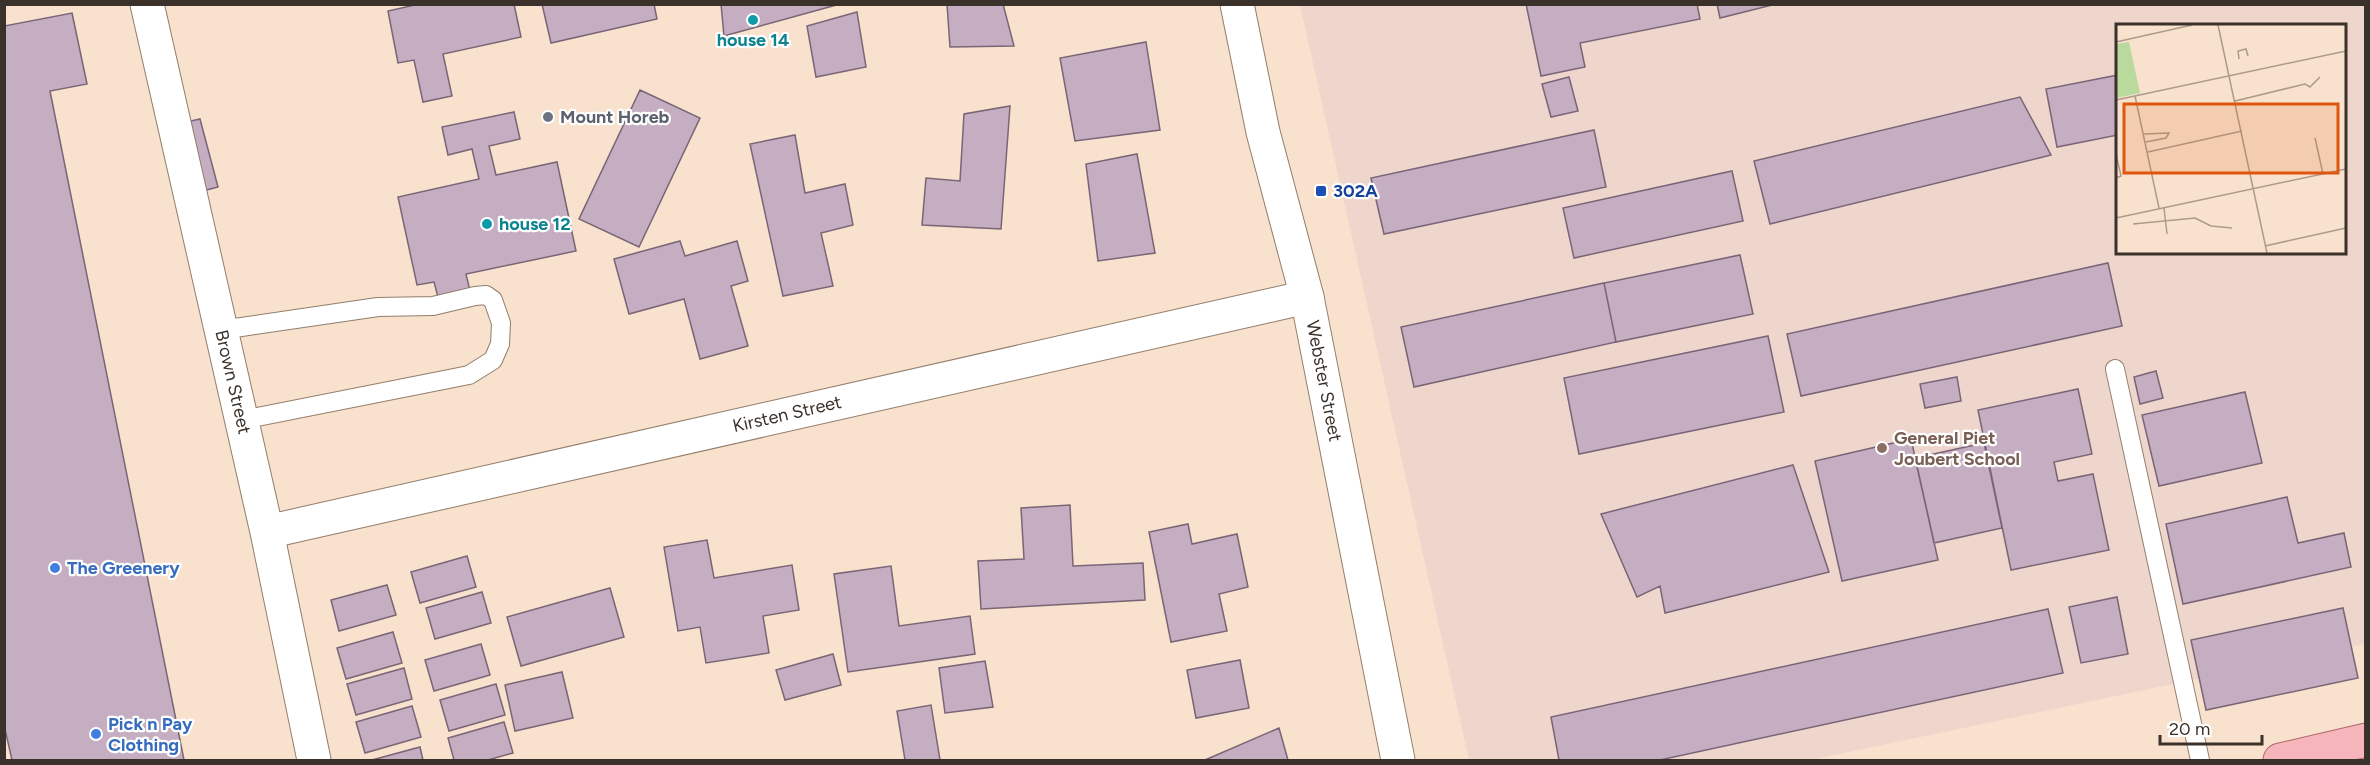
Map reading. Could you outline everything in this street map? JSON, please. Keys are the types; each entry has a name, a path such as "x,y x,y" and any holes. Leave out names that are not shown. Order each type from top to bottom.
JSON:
{"main road":[{"path":"2280,760 2366,740"}],"street":[{"name":"Brown Street","path":"147,4 267,532 314,760"},
{"name":"Webster Street","path":"1237,4 1263,132 1307,297 1398,760"},
{"name":"Kirsten Street","path":"267,532 1307,297"}],"lane":[{"path":"221,330 378,307 446,305 486,295 493,300 501,323 500,344 493,360 469,375 242,420"},
{"path":"2115,369 2200,760"}],"shaded area":[{"name":"General Piet Joubert School","path":"1300,5 2365,5 2365,644 1810,760 1469,760"}],"building":[{"path":"419,4 514,4 521,37 443,54 452,96 423,102 414,60 398,63 388,11"},
{"path":"542,4 654,4 657,19 551,43"},
{"name":"house 14","path":"721,4 840,4 724,36"},
{"path":"947,4 1003,4 1014,46 950,47"},
{"path":"1526,4 1697,4 1700,19 1580,43 1585,67 1541,76"},
{"path":"1717,4 1776,4 1720,18"},
{"path":"857,12 866,67 816,77 807,26"},
{"path":"72,13 87,84 50,91 184,760 12,760 4,725 4,26"},
{"path":"1146,42 1160,130 1075,141 1060,58"},
{"path":"2116,75 2116,135 2057,147 2046,89"},
{"path":"1569,77 1578,111 1551,117 1542,84"},
{"path":"640,90 700,118 639,247 579,219"},
{"path":"2020,97 2051,155 1770,224 1754,161"},
{"path":"1010,106 1001,229 922,225 926,178 960,181 964,114"},
{"name":"house 12","path":"514,112 520,139 489,146 496,175 557,162 576,251 466,274 470,291 438,297 434,282 417,285 398,197 479,179 472,149 448,155 442,127"},
{"path":"200,119 218,187 199,192 182,123"},
{"path":"1594,130 1606,187 1384,234 1371,178"},
{"path":"795,135 805,193 845,184 853,225 821,233 833,286 783,296 750,144"},
{"path":"1137,154 1155,253 1098,261 1086,164"},
{"path":"1732,171 1743,221 1574,258 1563,208"},
{"path":"680,241 685,256 737,241 748,281 731,286 748,346 700,359 684,299 629,314 614,259"},
{"path":"1740,255 1753,314 1616,342 1604,283"},
{"path":"2108,263 2122,326 1801,396 1787,334"},
{"path":"1604,283 1616,342 1414,387 1401,327"},
{"path":"1768,336 1784,412 1579,454 1564,378"},
{"path":"2156,371 2163,398 2140,404 2134,377"},
{"path":"1957,377 1961,401 1925,408 1920,384"},
{"path":"2078,389 2092,454 2054,462 2058,481 2093,474 2109,550 2011,570 1978,410"},
{"path":"2245,392 2262,463 2159,486 2142,415"},
{"path":"1911,439 1938,560 1842,581 1815,461"},
{"path":"1984,443 2002,528 1934,543 1915,458"},
{"path":"1793,465 1829,572 1665,613 1660,586 1637,597 1601,514"},
{"path":"2287,497 2298,543 2344,533 2351,567 2183,604 2166,524"},
{"path":"1070,505 1073,566 1143,563 1145,600 981,609 978,561 1024,559 1021,508"},
{"path":"1188,524 1192,544 1237,534 1248,587 1219,594 1227,631 1171,642 1149,532"},
{"path":"707,540 714,578 792,565 799,610 763,616 769,653 706,663 700,627 678,631 664,547"},
{"path":"467,556 476,587 420,603 411,572"},
{"path":"891,566 899,626 970,616 975,654 848,672 834,574"},
{"path":"387,585 396,615 339,631 331,600"},
{"path":"610,588 624,637 521,666 507,617"},
{"path":"482,592 491,623 435,639 426,608"},
{"path":"2117,597 2128,654 2081,663 2069,607"},
{"path":"2343,608 2358,678 2206,710 2191,640"},
{"path":"2048,609 2063,673 1660,760 1559,760 1551,717"},
{"path":"393,632 402,663 346,679 337,648"},
{"path":"481,644 490,675 434,691 425,660"},
{"path":"833,654 841,685 785,700 776,670"},
{"path":"1240,660 1249,708 1196,718 1187,670"},
{"path":"985,661 993,707 945,713 939,668"},
{"path":"404,668 412,699 356,715 347,684"},
{"path":"562,672 573,718 515,731 505,685"},
{"path":"496,684 505,715 449,731 440,700"},
{"path":"931,705 940,760 905,760 897,711"},
{"path":"412,706 421,737 365,753 356,722"},
{"path":"504,722 513,753 488,760 454,760 448,738"},
{"path":"1279,728 1288,760 1205,760"},
{"path":"420,747 423,760 372,760"}],"place":[{"name":"house 14","path":"753,20"},
{"name":"Mount Horeb","path":"548,117"},
{"name":"302A","path":"1321,191"},
{"name":"house 12","path":"487,224"},
{"name":"General Piet Joubert School","path":"1882,448"},
{"name":"The Greenery","path":"55,568"},
{"name":"Pick n Pay Clothing","path":"96,734"}]}
